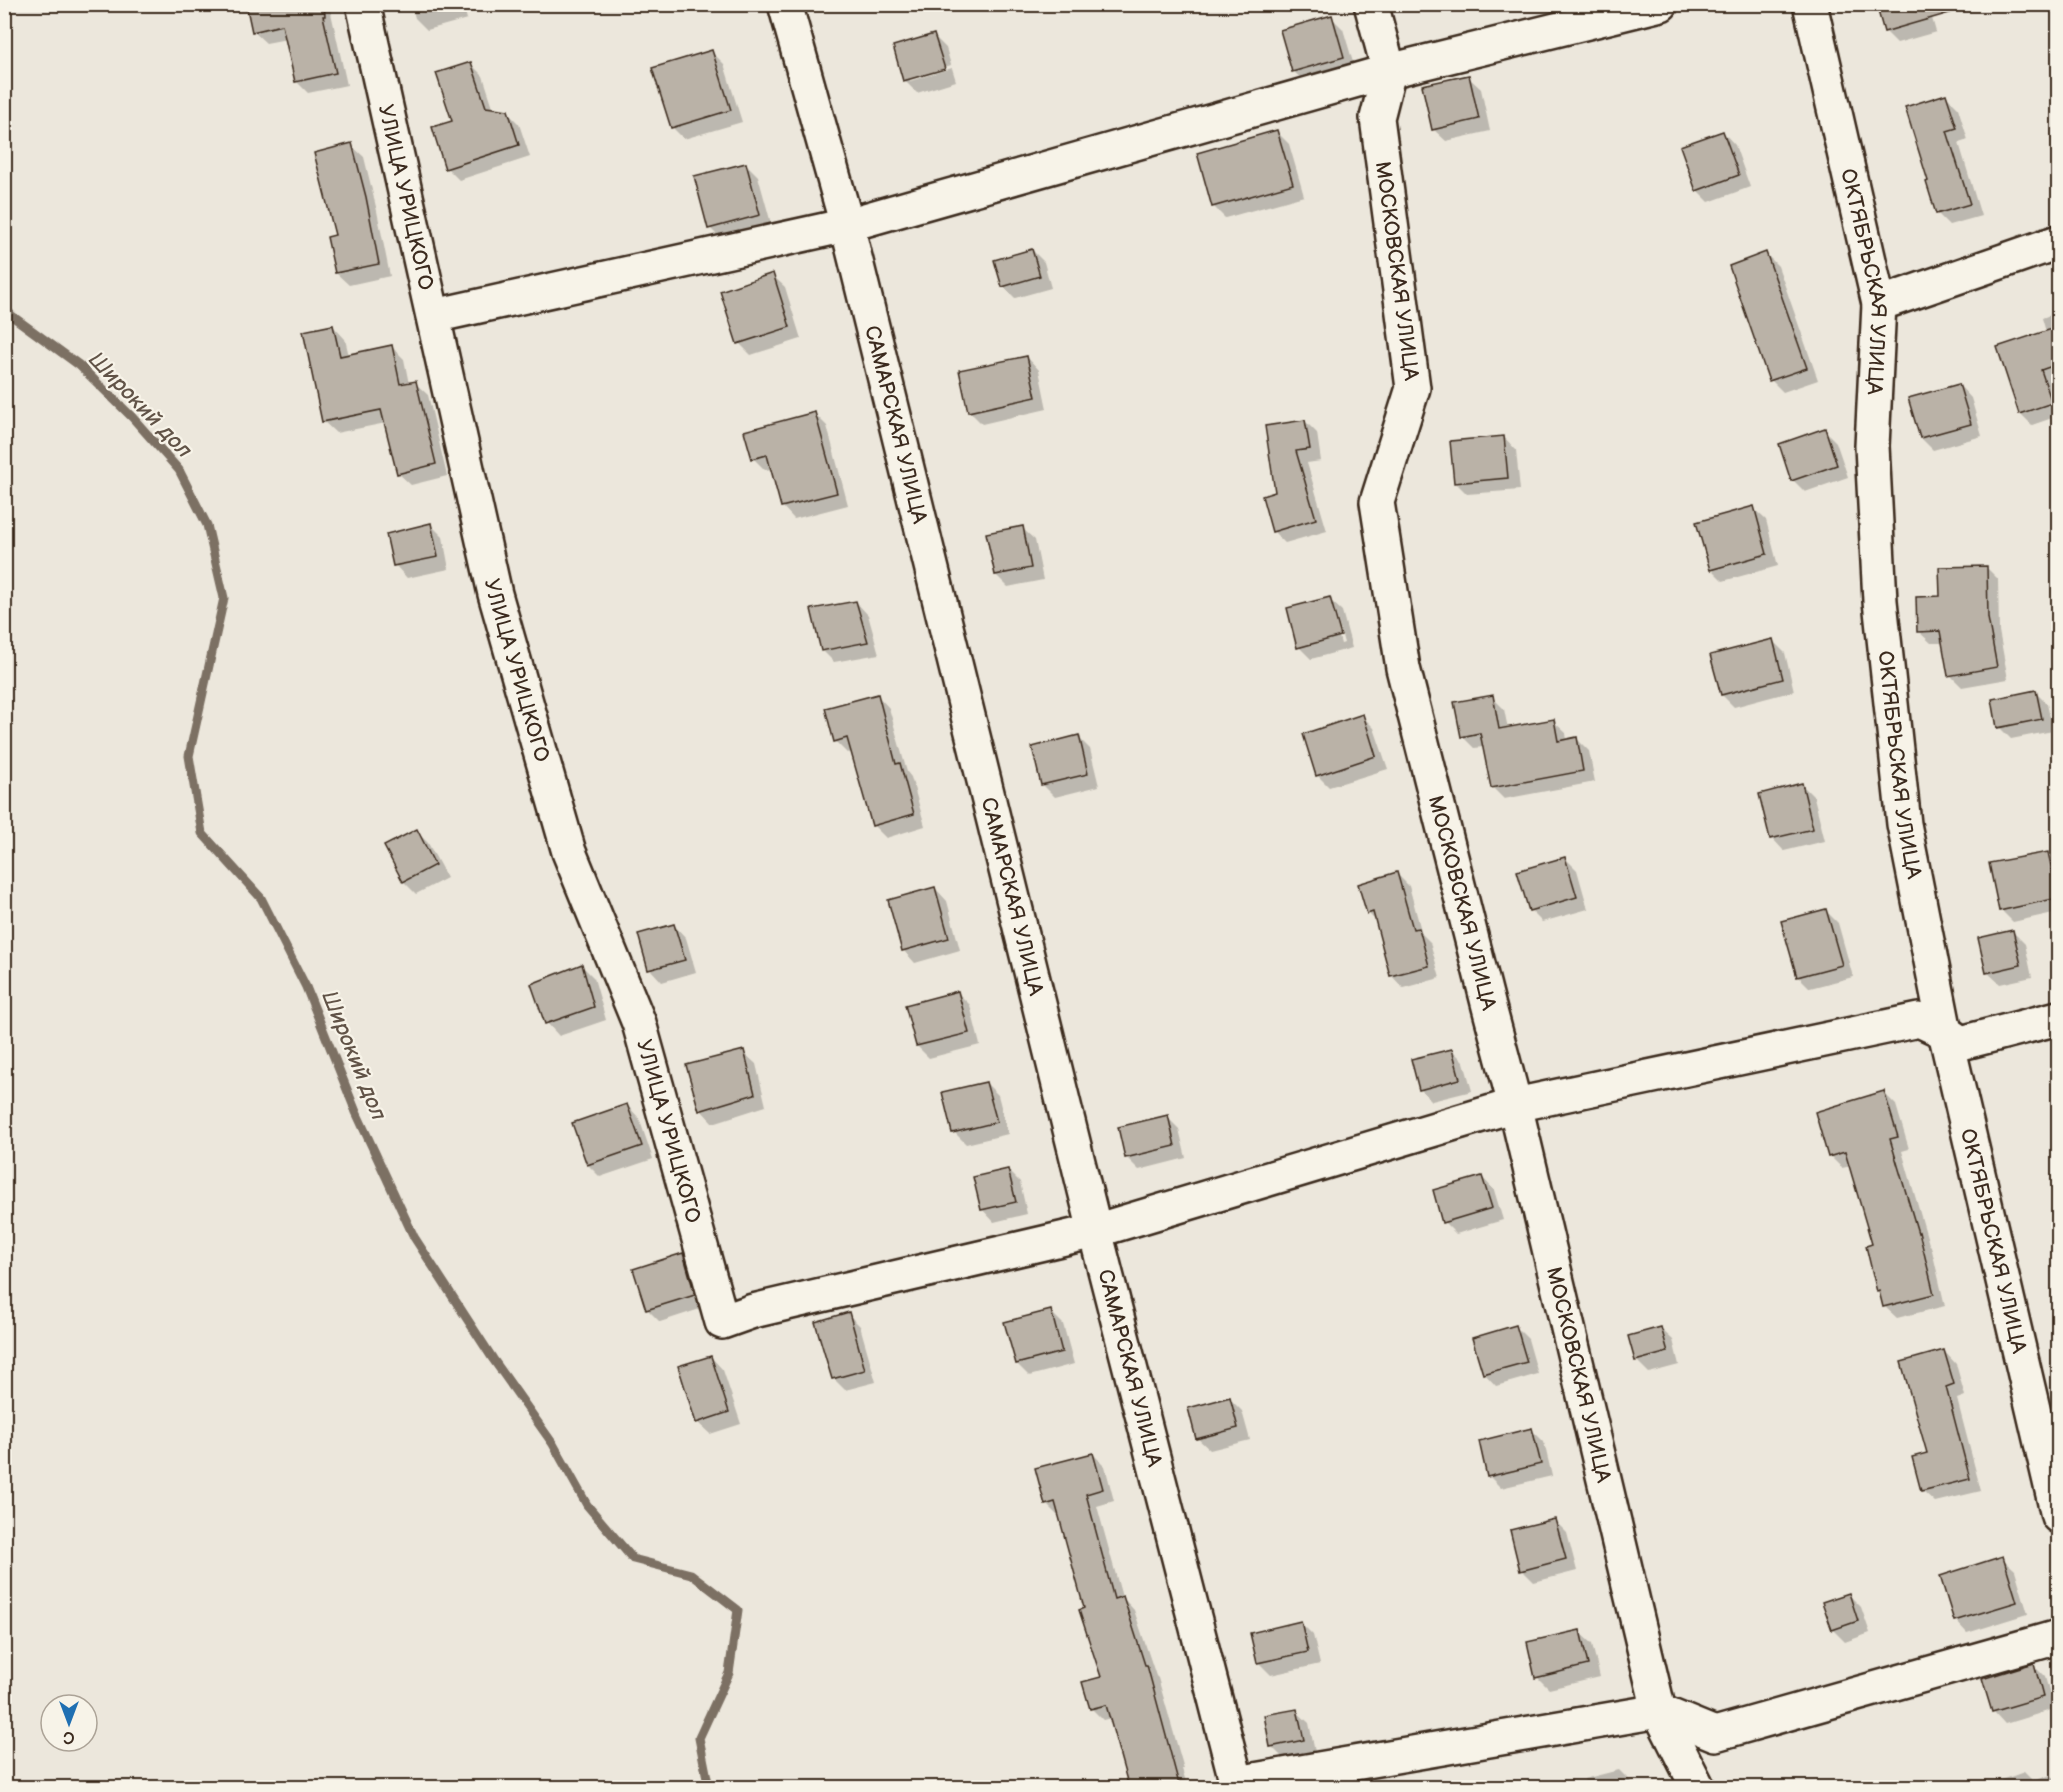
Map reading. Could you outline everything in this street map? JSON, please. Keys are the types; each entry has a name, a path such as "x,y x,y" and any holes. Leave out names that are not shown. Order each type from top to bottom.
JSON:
{"street":[{"name":"УЛИЦА УРИЦКОГО","path":"363,4 495,594 569,852 639,1023 722,1322 753,1311 1095,1231"},
{"name":"САМАРСКАЯ УЛИЦА","path":"785,4 847,225 1095,1231 1237,1785"},
{"name":"МОСКОВСКАЯ УЛИЦА","path":"1371,4 1389,71 1377,118 1413,388 1377,502 1403,668 1488,1007 1515,1105 1659,1711 1698,1788"},
{"path":"434,316 847,225 1389,71 1661,4"},
{"name":"ОКТЯБРЬСКАЯ УЛИЦА","path":"1810,4 1879,304 1872,446 1880,601 1904,824 1945,1032 2058,1516"},
{"path":"1879,304 2058,242"},
{"path":"1095,1231 1515,1105 1919,1020 1945,1032 1961,1043 2058,1018"},
{"path":"1237,1785 1659,1711 1715,1734 2058,1637"}],"building":[{"path":"246,4 324,4 325,16 323,16 336,73 295,82 282,25 252,32"},
{"path":"1876,4 1952,4 1953,12 1884,32"},
{"path":"1332,15 1344,57 1292,72 1280,30"},
{"path":"934,34 945,69 903,81 893,46"},
{"path":"712,50 731,110 671,128 652,68"},
{"path":"471,62 486,107 508,110 519,145 445,169 432,127 452,121 436,73"},
{"path":"1469,75 1479,119 1432,130 1422,85"},
{"path":"1946,94 1957,128 1947,131 1970,204 1936,214 1905,107"},
{"path":"1277,130 1293,184 1212,207 1197,153"},
{"path":"1723,131 1739,175 1696,191 1680,146"},
{"path":"352,143 366,197 379,264 335,273 327,237 335,235 314,153"},
{"path":"746,163 760,215 708,229 694,176"},
{"path":"1032,249 1040,276 1002,287 994,260"},
{"path":"1766,252 1807,368 1769,381 1729,266"},
{"path":"773,273 790,327 737,344 720,291"},
{"path":"333,325 340,356 392,345 400,384 416,381 436,464 397,474 381,410 322,422 303,331"},
{"path":"2058,327 2058,364 2041,370 2052,403 2019,414 1997,347"},
{"path":"1027,356 1036,397 968,412 959,370"},
{"path":"1959,384 1971,424 1920,438 1908,398"},
{"path":"815,412 837,493 781,507 767,455 752,459 744,431"},
{"path":"1305,420 1310,449 1296,451 1316,519 1272,532 1262,496 1275,492 1265,426"},
{"path":"1825,428 1837,465 1791,481 1779,444"},
{"path":"1504,436 1508,478 1454,483 1450,441"},
{"path":"1754,506 1767,554 1710,570 1696,522"},
{"path":"431,523 438,557 393,566 386,534"},
{"path":"1023,526 1031,568 995,575 986,533"},
{"path":"1987,566 1988,618 1997,667 1948,676 1940,631 1917,632 1916,597 1940,596 1939,567"},
{"path":"1330,597 1341,636 1297,648 1287,608"},
{"path":"856,601 868,642 821,651 811,609"},
{"path":"1773,639 1783,679 1721,695 1710,655"},
{"path":"2036,690 2042,719 1997,728 1992,699"},
{"path":"878,694 896,764 900,763 914,814 872,826 847,738 834,742 825,708"},
{"path":"1493,695 1499,729 1554,719 1558,741 1577,737 1583,771 1491,788 1480,733 1461,737 1454,702"},
{"path":"1363,714 1376,756 1316,776 1303,734"},
{"path":"1079,735 1088,774 1041,785 1032,747"},
{"path":"1802,783 1813,829 1770,839 1759,794"},
{"path":"417,829 435,865 403,882 384,846"},
{"path":"2048,852 2058,898 1999,911 1989,863"},
{"path":"1565,857 1577,897 1529,911 1517,871"},
{"path":"1397,872 1413,929 1419,928 1429,966 1390,976 1373,912 1367,914 1358,884"},
{"path":"935,887 949,938 902,951 888,900"},
{"path":"1826,909 1842,965 1797,977 1781,921"},
{"path":"674,924 685,960 648,970 638,934"},
{"path":"2013,930 2021,965 1986,973 1978,938"},
{"path":"582,964 594,1007 545,1024 531,984"},
{"path":"958,991 969,1033 916,1046 905,1005"},
{"path":"1452,1049 1460,1079 1419,1090 1411,1059"},
{"path":"744,1050 755,1094 699,1111 686,1065"},
{"path":"986,1082 997,1122 952,1133 942,1092"},
{"path":"1884,1091 1898,1137 1890,1139 1919,1232 1934,1294 1883,1307 1866,1246 1872,1244 1845,1152 1828,1157 1815,1112"},
{"path":"627,1104 642,1146 587,1165 572,1123"},
{"path":"1168,1115 1175,1146 1125,1158 1118,1127"},
{"path":"1008,1169 1016,1202 981,1210 973,1177"},
{"path":"1482,1176 1492,1208 1442,1223 1433,1190"},
{"path":"683,1253 695,1295 646,1310 633,1269"},
{"path":"1051,1310 1062,1352 1016,1364 1004,1322"},
{"path":"849,1312 865,1370 832,1379 815,1322"},
{"path":"1516,1325 1527,1362 1483,1374 1472,1338"},
{"path":"1661,1327 1668,1352 1635,1361 1628,1336"},
{"path":"1944,1350 1954,1384 1946,1387 1970,1479 1921,1491 1912,1457 1927,1453 1901,1362"},
{"path":"711,1356 729,1412 696,1423 678,1366"},
{"path":"1230,1397 1238,1428 1196,1439 1188,1408"},
{"path":"1532,1428 1541,1464 1487,1477 1479,1441"},
{"path":"1093,1453 1103,1489 1086,1494 1114,1599 1123,1596 1145,1665 1147,1665 1180,1788 1129,1788 1106,1705 1090,1709 1082,1682 1101,1677 1079,1610 1084,1608 1055,1502 1045,1505 1035,1468"},
{"path":"1555,1519 1566,1559 1520,1571 1510,1530"},
{"path":"2003,1556 2017,1602 1954,1621 1940,1576"},
{"path":"1849,1593 1858,1621 1832,1630 1822,1602"},
{"path":"1301,1621 1308,1652 1257,1663 1250,1633"},
{"path":"1580,1630 1588,1665 1535,1678 1527,1642"},
{"path":"2034,1663 2043,1697 1992,1712 1982,1679"},
{"path":"1297,1709 1304,1740 1270,1747 1264,1715"}],"waterway":[{"name":"Широкий дол","path":"4,307 12,316 79,365 132,417 179,470 207,525 224,598 189,756 202,833 261,898 306,987 356,1112 414,1237 493,1359 553,1444 587,1505 633,1559 691,1574 738,1610 729,1673 699,1738 709,1788"}]}
